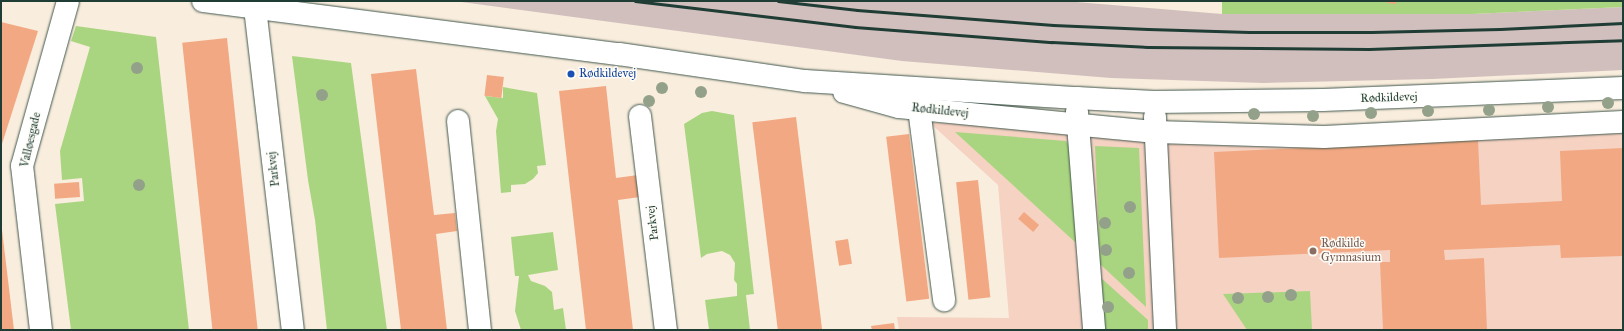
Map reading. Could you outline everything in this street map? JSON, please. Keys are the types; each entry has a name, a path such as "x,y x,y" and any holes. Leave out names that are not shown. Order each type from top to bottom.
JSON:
{"street":[{"name":"Valløesgade","path":"41,330 22,166 68,1"},
{"name":"Rødkildevej","path":"202,1 452,32 805,81 1077,98 1154,102 1323,100 1623,88"},
{"name":"Parkvej","path":"255,8 293,330"},
{"name":"Rødkildevej","path":"805,81 899,107 1156,132 1324,137 1623,122"},
{"path":"1077,98 1094,330"},
{"path":"1154,102 1165,330"},
{"path":"919,109 944,300"},
{"name":"Parkvej","path":"640,116 666,330"},
{"path":"458,121 480,330"}],"shaded area":[{"path":"454,1 1064,1 1222,14 1472,14 1623,7 1623,70 1432,79 1264,83 1111,78 902,61"},
{"name":"Rødkilde Gymnasium","path":"930,123 1623,128 1623,330 899,330 897,317 1009,318 998,185"}],"green space":[{"path":"1222,1 1623,1 1623,7 1472,14 1222,14"},
{"path":"76,26 156,37 189,330 71,330 55,204 84,201 82,178 62,180 60,151 90,47 71,41"},
{"path":"292,56 351,63 387,330 327,330 315,220 308,180"},
{"path":"503,87 537,93 546,165 537,166 538,173 533,179 525,184 511,185 511,192 501,193 496,131 498,119 485,96 503,98"},
{"path":"712,111 734,115 754,294 746,295 750,330 709,330 705,300 737,296 737,284 734,280 735,263 730,255 722,251 707,254 701,258 684,124 702,113"},
{"path":"955,132 1066,141 1072,150 1076,243"},
{"path":"1095,146 1139,148 1146,307 1100,264"},
{"path":"553,232 558,270 528,275 531,281 545,286 552,292 554,310 563,308 566,330 521,330 515,311 519,276 515,276 511,237"},
{"path":"1100,277 1148,320 1148,330 1103,330"},
{"path":"1310,291 1312,330 1247,330 1223,294"}],"building":[{"path":"1387,1 1396,1 1396,4 1387,3"},
{"path":"1,22 38,31 1,147"},
{"path":"227,38 258,330 212,330 182,43"},
{"path":"416,69 434,215 455,213 457,231 436,234 447,330 401,330 371,74"},
{"path":"487,75 504,77 501,98 484,96"},
{"path":"606,86 616,178 638,175 640,197 618,200 633,330 586,330 559,91"},
{"path":"796,117 822,330 778,330 752,122"},
{"path":"909,134 929,299 906,302 886,137"},
{"path":"1478,140 1481,205 1562,201 1560,151 1623,148 1623,256 1561,258 1560,245 1444,250 1445,260 1484,258 1487,330 1383,330 1380,262 1390,262 1390,250 1219,258 1214,152"},
{"path":"978,180 990,297 968,300 956,182"},
{"path":"79,182 80,197 55,199 54,184"},
{"path":"1024,212 1039,225 1033,232 1018,219"},
{"path":"2,230 14,330 1,330"},
{"path":"848,239 852,264 839,266 835,241"},
{"path":"894,323 895,330 872,330 871,326"}],"railway":[{"path":"635,1 855,27 1052,42 1148,47 1369,49 1623,40"},
{"path":"778,1 857,10 1053,25 1249,32 1371,32 1500,29 1623,23"}],"place":[{"name":"Rødkildevej","path":"571,74"},
{"name":"Rødkilde Gymnasium","path":"1313,251"}]}
